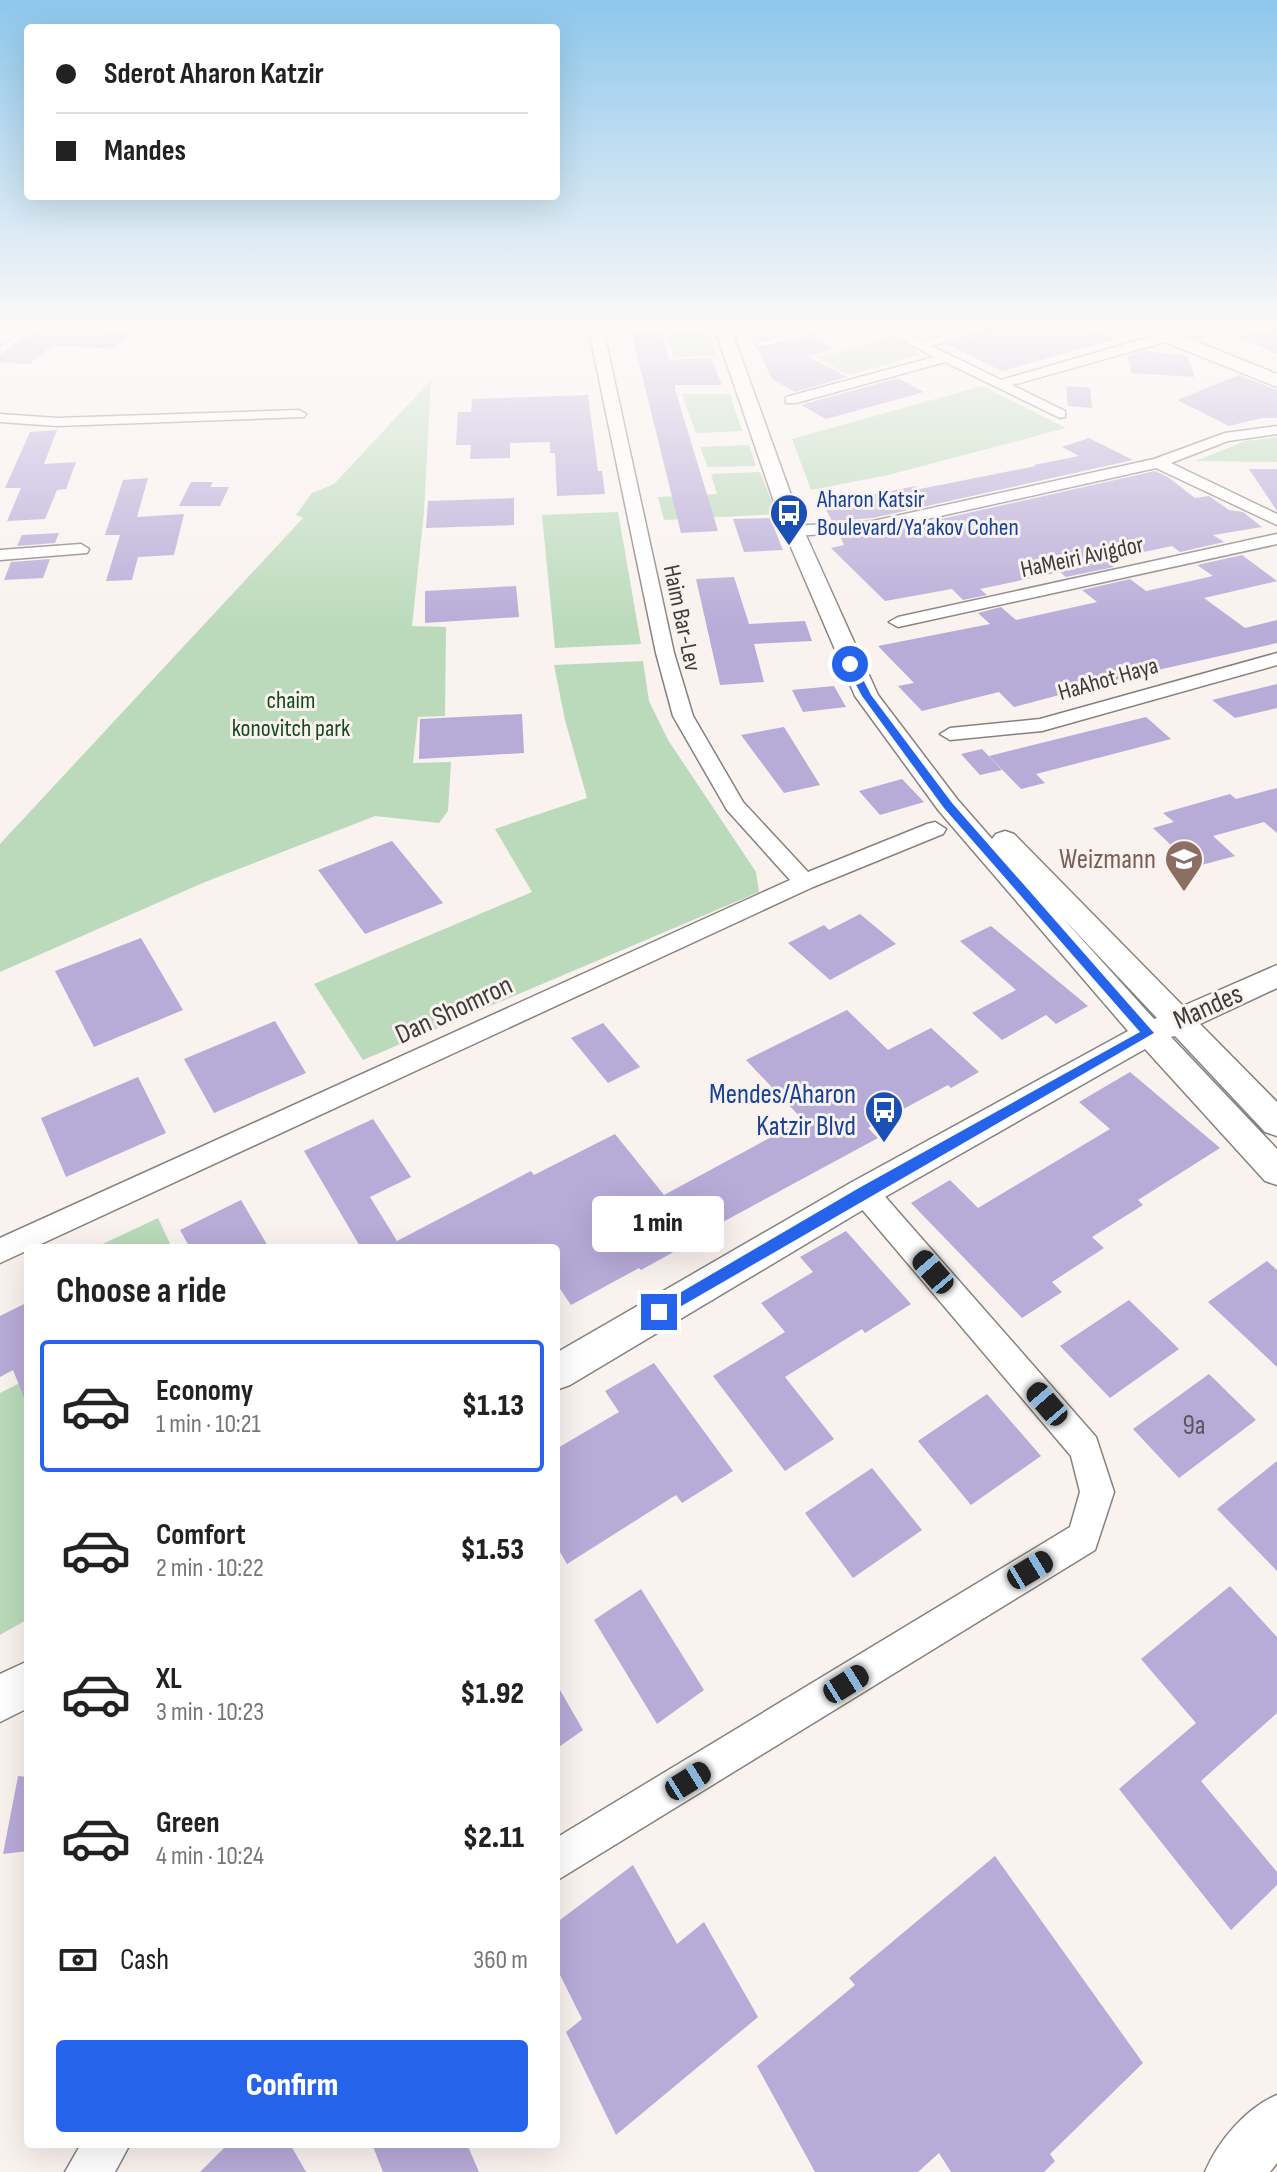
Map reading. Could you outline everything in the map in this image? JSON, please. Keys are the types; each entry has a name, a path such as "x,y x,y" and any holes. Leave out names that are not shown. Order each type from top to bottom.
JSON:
{"street":[{"name":"Haim Bar-Lev","path":"616,427 665,653 683,716 734,805 762,839 805,882"},
{"path":"758,427 794,531 867,696 948,805 1163,1027 1277,1171"},
{"path":"794,531 873,526 1158,463 1225,437 1277,430"},
{"path":"1158,463 1277,520"},
{"name":"HaMeiri Avigdor","path":"898,622 1277,539"},
{"path":"0,555 81,549"},
{"name":"HaAhot Haya","path":"950,734 1042,725 1277,659"},
{"name":"Dan Shomron","path":"0,1251 805,882 935,829"},
{"name":"Mandes","path":"560,1371 864,1192 1163,1027 1277,976"},
{"path":"1163,1027 1277,1123"},
{"path":"560,1859 1083,1538 1097,1492 1085,1448 864,1192"},
{"path":"0,1699 24,1685"},
{"path":"1233,2172 1277,2122"},
{"path":"88,2172 105,2148"}],"green space":[{"name":"chaim konovitch park","path":"387,427 428,427 424,512 412,626 446,627 445,716 418,717 413,763 451,762 448,811 439,823 375,816 205,882 0,972 0,844 303,518 296,515 312,493 334,484"},
{"path":"694,427 741,427 742,431 696,433"},
{"path":"834,427 1066,428 888,475 811,490 792,439"},
{"path":"1277,437 1277,462 1196,461 1245,441"},
{"path":"749,445 756,466 708,467 700,447"},
{"path":"760,472 777,514 664,520 658,497 717,494 711,474"},
{"path":"618,512 641,644 555,648 542,515"},
{"path":"643,661 649,701 668,740 756,872 759,892 363,1060 314,984 532,892 495,829 587,798 565,720 554,665"},
{"path":"158,1218 170,1244 103,1244"},
{"path":"24,1381 24,1621 0,1635 0,1393"}],"building":[{"path":"457,427 592,427 598,471 602,471 605,494 557,496 555,453 550,453 550,442 510,443 510,458 470,459 471,445 456,445"},
{"path":"655,427 687,427 718,531 681,533"},
{"path":"57,430 44,464 76,462 66,489 57,490 45,519 7,521 21,488 5,488 30,432"},
{"path":"1089,438 1133,460 873,518 832,521 819,496 871,495 916,486 920,489 1036,466 1079,456 1062,447"},
{"path":"1249,469 1277,469 1277,511"},
{"path":"1155,471 1195,498 1209,496 1229,510 1243,512 1262,527 1213,535 1224,542 1180,552 1172,546 1106,560 1114,567 1066,577 1060,572 980,589 987,595 963,600 952,589 885,601 831,548 844,545 840,536 874,534"},
{"path":"148,478 137,517 184,514 174,555 138,557 132,580 106,581 120,535 105,535 123,480"},
{"path":"191,482 213,482 210,487 229,487 220,506 179,506"},
{"path":"514,498 514,525 426,528 428,501"},
{"path":"770,518 783,550 744,552 733,519"},
{"path":"59,533 55,543 17,546 22,535"},
{"path":"1242,555 1277,581 1204,598 1245,628 1277,620 1277,643 1131,676 1014,707 999,692 922,711 898,686 914,683 878,646 990,624 978,613 1001,607 1016,620 1097,602 1082,590 1130,579 1146,591 1213,576 1197,565"},
{"path":"50,559 43,578 4,580 11,562"},
{"path":"734,577 749,624 805,621 812,641 754,644 764,682 720,685 696,579"},
{"path":"516,586 519,617 425,623 425,591"},
{"path":"1277,684 1277,708 1235,718 1212,700"},
{"path":"834,686 846,707 803,712 792,690"},
{"path":"522,714 524,753 419,759 420,719"},
{"path":"1146,717 1171,739 1036,774 1045,783 1021,789 989,756"},
{"path":"784,727 820,785 784,793 741,735"},
{"path":"982,749 1002,770 980,775 961,754"},
{"path":"902,779 924,802 880,815 859,791"},
{"path":"1277,788 1277,833 1264,822 1213,836 1235,856 1194,867 1153,828 1174,822 1163,813 1230,794 1236,799"},
{"path":"392,841 443,903 365,934 318,870"},
{"path":"860,914 896,944 830,980 788,943 824,925 829,930"},
{"path":"991,926 1088,1006 1056,1024 1046,1015 1002,1040 972,1013 1016,990 960,941"},
{"path":"141,938 183,1010 94,1047 55,971"},
{"path":"847,1010 888,1050 931,1028 979,1072 868,1128 878,1138 697,1236 699,1238 641,1270 639,1268 571,1305 560,1289 560,1244 359,1244 304,1151 373,1119 411,1177 370,1197 397,1241 531,1171 534,1175 615,1134 664,1195 803,1120 746,1060"},
{"path":"275,1021 306,1073 214,1113 184,1059"},
{"path":"603,1023 640,1067 608,1083 571,1038"},
{"path":"1130,1072 1220,1148 1138,1200 1143,1205 1092,1237 1104,1248 1052,1282 1062,1292 1022,1318 911,1203 950,1180 978,1208 1110,1129 1079,1102"},
{"path":"138,1077 166,1133 66,1177 41,1118"},
{"path":"241,1200 267,1244 188,1244 180,1230"},
{"path":"846,1231 911,1304 865,1333 862,1329 785,1377 834,1439 785,1471 713,1376 785,1332 761,1303 813,1272 800,1257"},
{"path":"1267,1261 1277,1270 1277,1367 1208,1302"},
{"path":"1129,1300 1179,1349 1110,1398 1060,1346"},
{"path":"24,1304 24,1398 13,1370 0,1377 0,1316"},
{"path":"654,1363 733,1471 682,1503 676,1495 567,1564 560,1552 560,1447 619,1412 605,1391"},
{"path":"1209,1374 1256,1420 1179,1478 1133,1429"},
{"path":"987,1394 1041,1456 971,1505 918,1441"},
{"path":"1277,1461 1277,1571 1217,1509"},
{"path":"872,1468 922,1530 853,1578 805,1513"},
{"path":"1230,1586 1277,1637 1277,1713 1201,1781 1277,1872 1277,1885 1231,1930 1119,1789 1196,1723 1141,1659"},
{"path":"641,1589 704,1690 657,1724 594,1620"},
{"path":"560,1690 583,1730 560,1746"},
{"path":"18,1776 24,1777 24,1851 3,1854"},
{"path":"995,1856 1143,2063 1050,2154 1055,2161 1044,2172 951,2172 939,2153 918,2172 815,2172 757,2066 855,1985 849,1978"},
{"path":"633,1865 677,1944 704,1922 758,2017 616,2135 566,2032 582,2019 560,1975 560,1920"},
{"path":"224,2148 292,2148 306,2172 200,2172"},
{"path":"374,2148 469,2148 479,2172 383,2172"}],"place":[{"name":"Aharon Katsir Boulevard/Ya’akov Cohen","path":"789,547"},
{"name":"Weizmann","path":"1184,893"},
{"name":"Mendes/Aharon Katzir Blvd","path":"884,1144"}],"route":[{"path":"659,1312 864,1192 1148,1033 948,805 867,696 850,664"}]}
